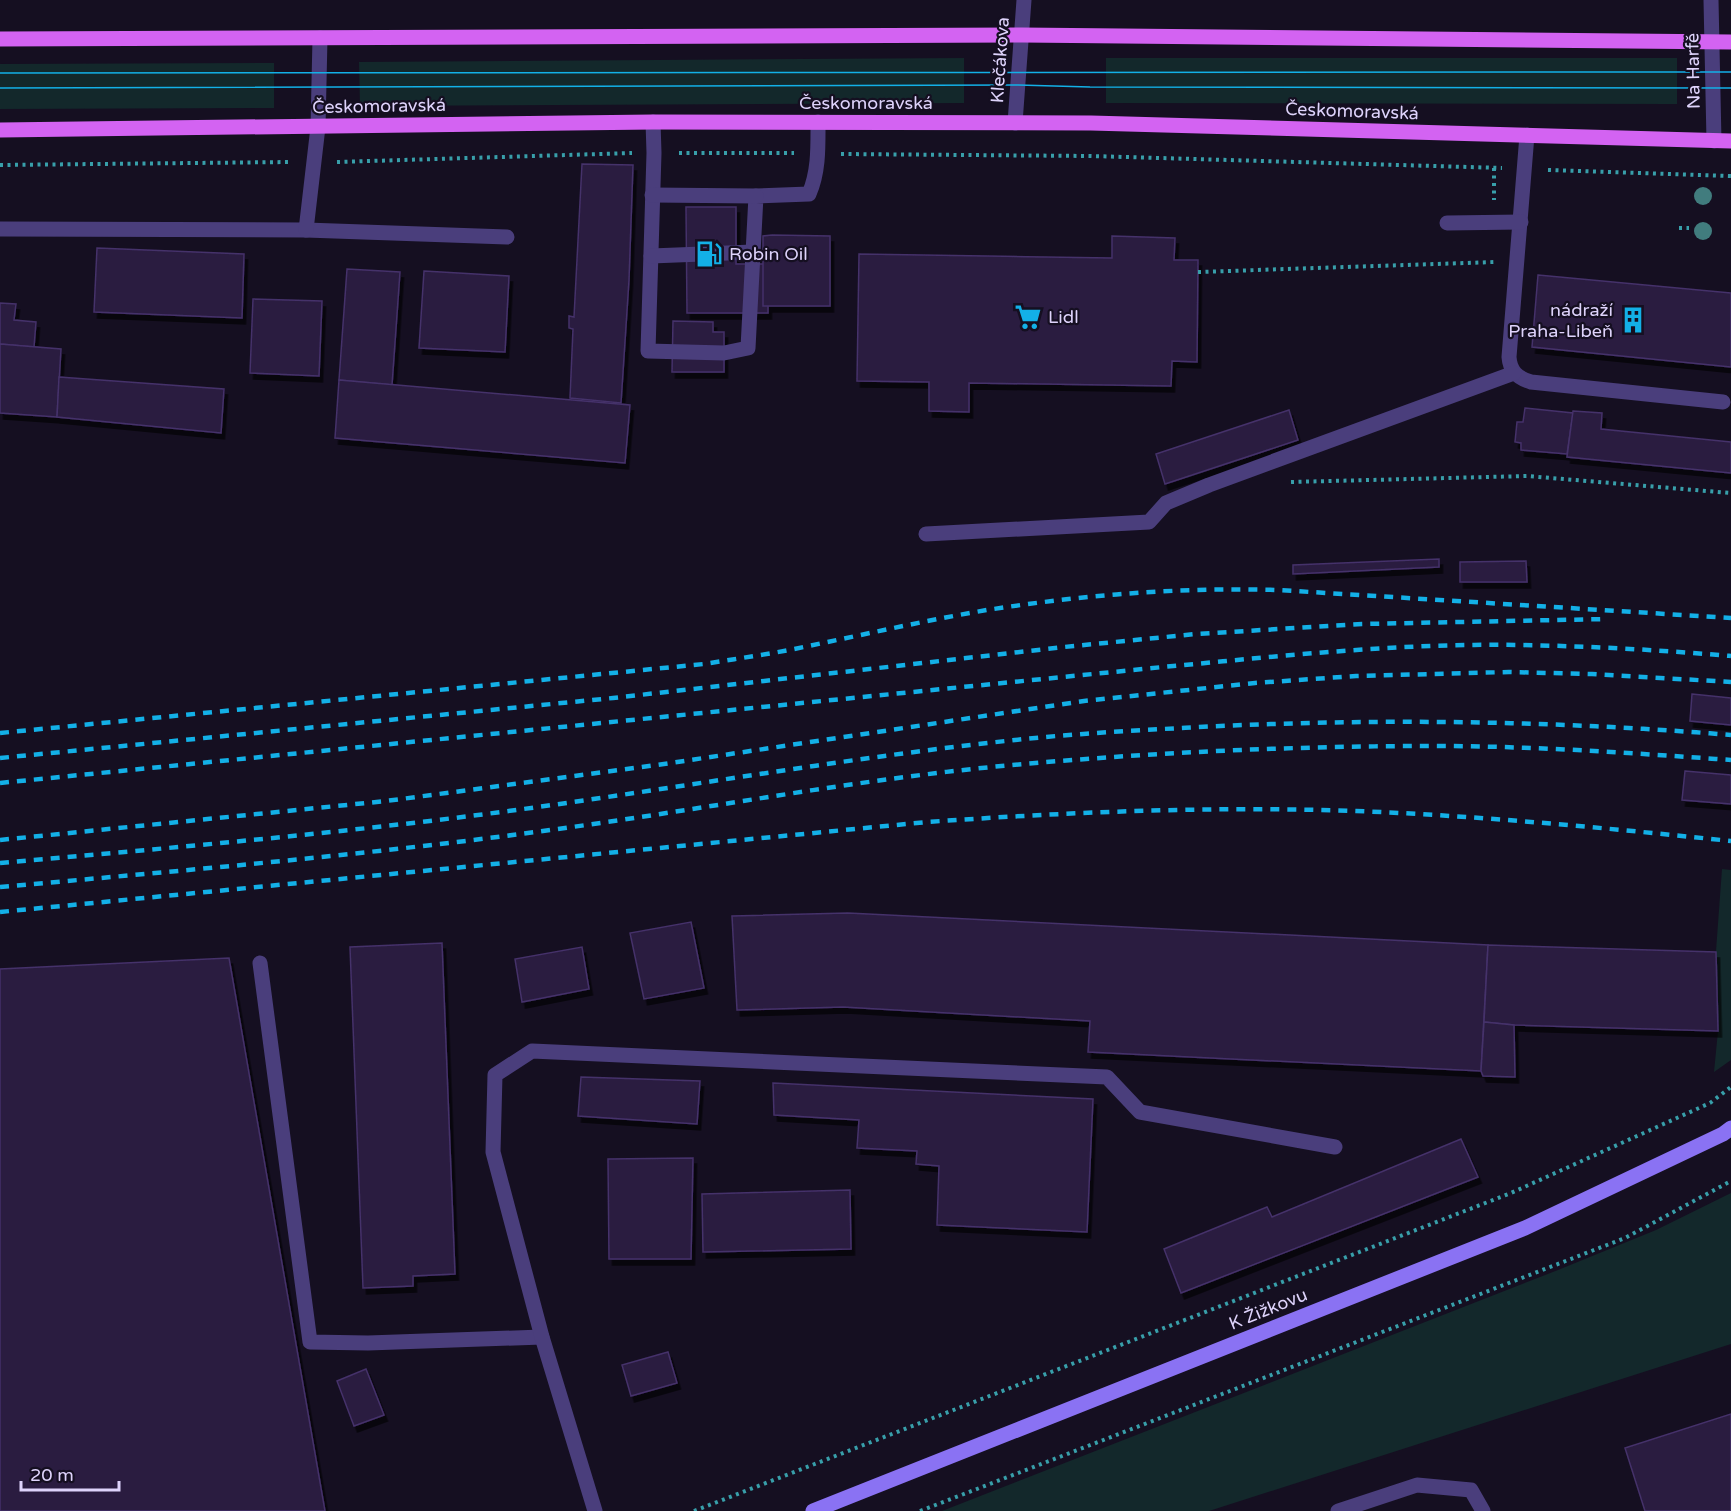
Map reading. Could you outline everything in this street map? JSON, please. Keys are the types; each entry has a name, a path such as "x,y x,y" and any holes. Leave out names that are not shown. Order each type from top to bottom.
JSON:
{"main road":[{"path":"0,39 1022,35 1731,42"},
{"name":"Českomoravská","path":"0,130 653,122 1091,123 1731,141"},
{"name":"K Žižkovu","path":"813,1511 1525,1228 1723,1134 1731,1128"}],"street":[{"name":"Klečákova","path":"1015,123 1024,0"},
{"name":"Na Harfě","path":"1711,0 1714,141"},
{"path":"306,230 318,127 320,38"},
{"path":"653,122 648,351 724,353 748,348 756,196"},
{"path":"652,195 809,194 815,181 818,122"},
{"path":"1527,135 1509,357 1514,373 1522,380 1531,382 1723,402"},
{"path":"1447,223 1521,222"},
{"path":"0,229 306,230 507,237"},
{"path":"651,256 753,252"},
{"path":"926,534 1149,522 1166,503 1209,485 1514,373"},
{"path":"260,963 310,1342 368,1343 542,1337"},
{"path":"595,1511 542,1337 493,1152 495,1075 532,1051 1107,1077 1140,1112 1335,1147"},
{"path":"1338,1511 1417,1485 1471,1490 1483,1511"}],"path":[{"path":"0,165 315,162 654,153 818,154 1080,156 1731,176"},
{"path":"1198,272 1494,262 1494,168"},
{"path":"1678,228 1689,228"},
{"path":"1280,483 1527,476 1731,493"},
{"path":"694,1511 1511,1193 1710,1103 1731,1087"},
{"path":"920,1511 1625,1238 1731,1181"}],"green space":[{"path":"964,58 964,103 360,106 359,62"},
{"path":"1106,58 1677,58 1677,104 1106,103"},
{"path":"274,63 274,108 0,109 0,64"},
{"path":"1722,869 1731,870 1731,1060 1714,1072 1718,1031 1716,951"},
{"path":"1731,1193 1731,1344 1209,1511 942,1511 1558,1270 1656,1230"}],"building":[{"path":"582,164 633,165 621,403 570,398 573,329 569,328 569,316 574,317"},
{"path":"686,207 736,207 736,264 768,264 768,313 687,313"},
{"path":"763,236 830,236 830,306 763,306"},
{"name":"Lidl","path":"1112,236 1175,238 1174,260 1198,260 1197,362 1172,361 1171,386 969,383 969,412 929,411 929,382 857,381 859,254 1112,258"},
{"path":"97,248 244,254 242,318 94,312"},
{"path":"347,269 400,272 392,385 339,380"},
{"path":"424,271 509,276 505,352 419,348"},
{"name":"nádraží Praha-Libeň","path":"1538,275 1731,293 1731,367 1532,347"},
{"path":"253,299 322,301 319,376 250,373"},
{"path":"0,303 16,304 14,320 36,322 34,347 0,344"},
{"path":"673,321 713,322 713,332 724,332 724,372 672,372"},
{"path":"0,344 61,349 57,417 0,413"},
{"path":"59,377 224,389 221,433 57,417"},
{"path":"339,380 630,405 625,463 335,438"},
{"path":"1525,408 1573,413 1567,454 1521,450 1521,443 1515,442 1517,422 1523,422"},
{"path":"1289,410 1298,440 1165,484 1156,454"},
{"path":"1573,411 1602,413 1601,429 1731,442 1731,473 1567,457"},
{"path":"1439,559 1439,567 1293,574 1293,565"},
{"path":"1526,561 1527,582 1460,582 1460,562"},
{"path":"1692,694 1731,698 1731,725 1690,721"},
{"path":"1685,771 1731,775 1731,804 1682,800"},
{"path":"848,913 1488,945 1481,1071 1088,1052 1090,1021 843,1007 737,1010 732,916"},
{"path":"691,922 704,988 644,999 630,933"},
{"path":"442,943 455,1274 413,1276 413,1286 363,1288 350,947"},
{"path":"1488,945 1716,952 1718,1031 1514,1025 1484,1022"},
{"path":"582,947 589,989 522,1002 515,959"},
{"path":"229,958 325,1511 0,1511 0,969"},
{"path":"1484,1022 1514,1025 1515,1077 1483,1076 1481,1071"},
{"path":"581,1077 700,1081 697,1124 578,1116"},
{"path":"773,1083 1093,1099 1087,1232 937,1225 939,1166 916,1164 917,1151 857,1148 859,1120 774,1115"},
{"path":"1461,1139 1478,1177 1181,1293 1164,1249 1267,1207 1272,1217"},
{"path":"693,1158 691,1259 609,1259 608,1159"},
{"path":"850,1190 851,1249 703,1252 702,1194"},
{"path":"668,1352 677,1383 631,1396 622,1365"},
{"path":"366,1369 384,1415 354,1426 337,1381"},
{"path":"1731,1414 1731,1511 1645,1511 1625,1448"}],"tram line":[{"path":"0,73 1731,72"},
{"path":"0,88 1018,85 1731,88"}],"railway":[{"path":"0,733 704,664 783,651 987,610 1132,593 1278,590 1731,618"},
{"path":"0,758 613,698 1196,634 1362,624 1607,619"},
{"path":"0,783 1340,651 1428,646 1517,645 1731,656"},
{"path":"0,840 386,801 657,765 1084,701 1255,683 1356,676 1509,672 1731,682"},
{"path":"0,863 419,822 545,806 880,756 1077,734 1250,725 1456,722 1594,726 1731,735"},
{"path":"0,887 424,846 622,820 909,777 1126,756 1331,747 1471,746 1620,752 1731,760"},
{"path":"0,912 927,822 1034,815 1249,809 1356,811 1544,823 1731,841"}],"place":[{"name":"Robin Oil","path":"709,254"},
{"name":"Lidl","path":"1028,317"},
{"name":"nádraží Praha-Libeň","path":"1633,320"}]}
